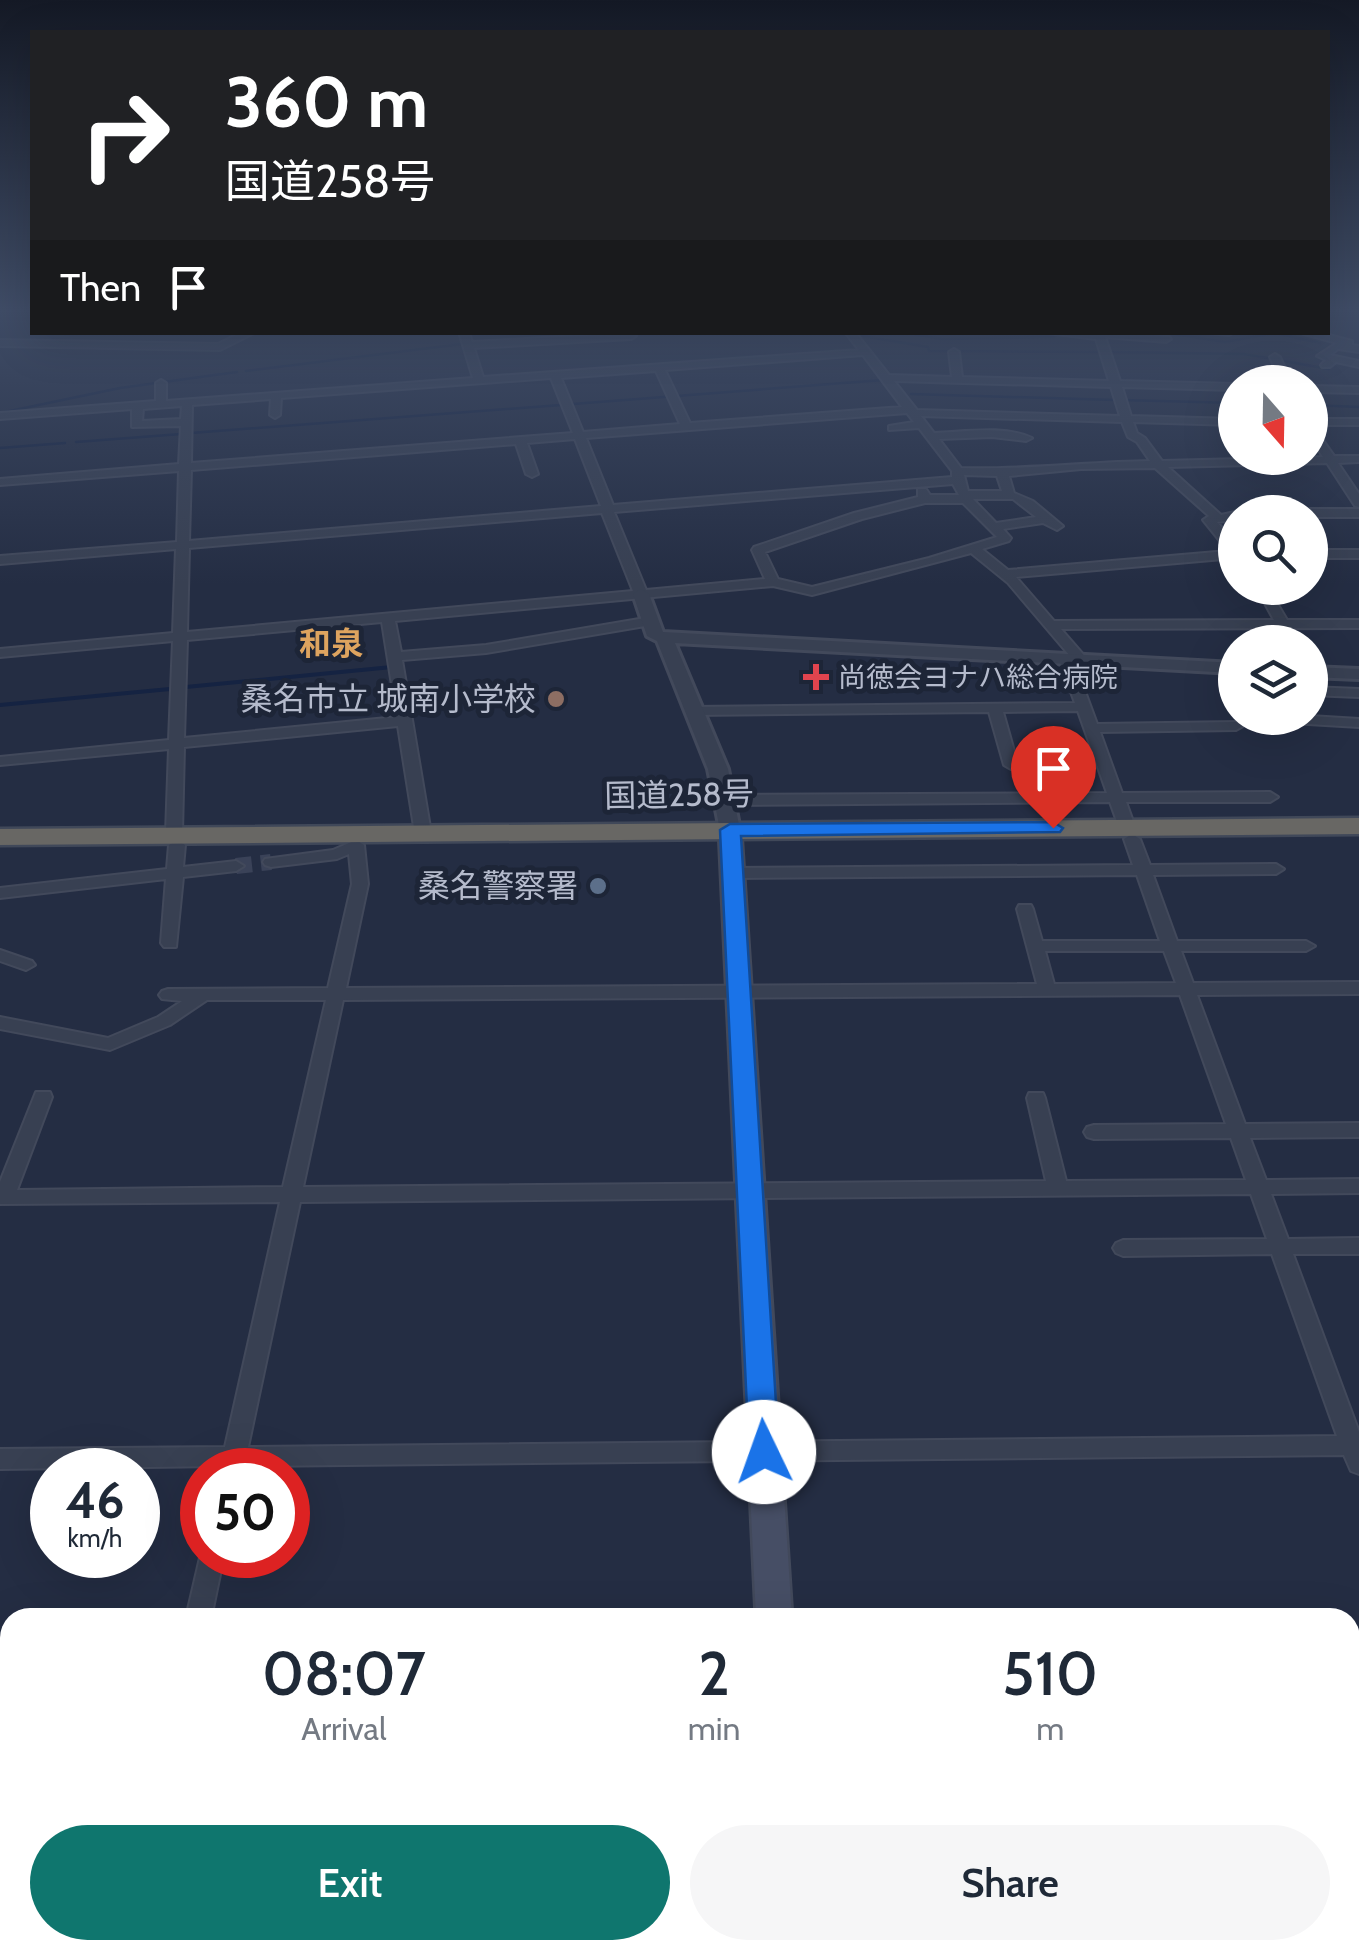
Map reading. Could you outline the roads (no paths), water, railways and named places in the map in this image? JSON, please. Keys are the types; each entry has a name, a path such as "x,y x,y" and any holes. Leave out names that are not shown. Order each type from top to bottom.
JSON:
{"highway":[{"name":"国道258号","path":"4,838 175,850 1359,826"},
{"name":"国道258号","path":"175,850 422,833 730,837"},
{"name":"国道258号","path":"1130,833 1359,838"}],"main road":[{"path":"730,837 773,1608"}],"street":[{"path":"0,416 193,401"},
{"path":"275,415 276,401"},
{"path":"301,401 302,409"},
{"path":"566,401 656,636 1218,667"},
{"path":"674,401 687,428"},
{"path":"0,653 774,582 812,591 933,561 1004,538 966,497 932,436 905,401"},
{"path":"1119,401 1132,435 1218,518"},
{"path":"170,943 187,402"},
{"path":"138,406 136,425 187,422"},
{"path":"893,428 917,416"},
{"path":"0,482 794,419 917,416 1218,422"},
{"path":"794,419 804,434"},
{"path":"1328,424 1359,422"},
{"path":"932,436 992,434 1026,438"},
{"path":"521,441 532,474"},
{"path":"1064,450 1081,466"},
{"path":"1328,455 1359,503"},
{"path":"0,560 1081,466 1359,458"},
{"path":"1002,473 1009,494"},
{"path":"918,482 926,500"},
{"path":"774,582 758,550 858,516 926,500 1009,494 1031,502 1044,520 1058,526"},
{"path":"1328,513 1359,514"},
{"path":"1218,518 1209,520 1218,531"},
{"path":"995,528 1044,520"},
{"path":"310,1461 764,1452 1357,1451 1142,870 1084,707 1074,659 1051,625 1006,574 972,547"},
{"path":"1006,574 1218,554"},
{"path":"1328,554 1359,554"},
{"path":"1271,605 1283,625 1359,624"},
{"path":"388,617 422,833"},
{"path":"394,657 486,649 651,621"},
{"path":"1051,625 1218,625"},
{"path":"664,637 718,769 730,837"},
{"path":"1328,673 1359,674"},
{"path":"1328,692 1359,693"},
{"path":"693,711 1084,707"},
{"path":"994,708 1011,765"},
{"path":"0,762 405,721"},
{"path":"1328,721 1359,722"},
{"path":"1092,728 1218,726"},
{"path":"730,837 1117,798 1270,797"},
{"path":"730,837 1142,870 1276,869"},
{"path":"235,1448 332,994 360,884 356,845 337,854 271,862"},
{"path":"0,893 175,850 236,866"},
{"path":"1026,909 1048,990"},
{"path":"1036,946 1306,946"},
{"path":"168,996 1359,988"},
{"path":"0,1022 110,1044 164,1021 202,995"},
{"path":"43,1098 2,1197 1359,1186"},
{"path":"1036,1098 1058,1189"},
{"path":"1094,1132 1359,1130"},
{"path":"1124,1248 1359,1246"},
{"path":"0,1459 180,1462"},
{"path":"200,1608 207,1578"}],"waterway":[{"path":"0,413 56,401"},
{"path":"573,404 606,401"},
{"path":"1176,401 1218,403"},
{"path":"191,433 561,405"},
{"path":"1328,406 1359,407"},
{"path":"76,442 181,434"},
{"path":"0,448 65,443"},
{"path":"186,687 392,667"},
{"path":"0,705 170,689"}],"tunnel":[{"path":"236,866 271,862"}],"place":[{"name":"尚徳会ヨナハ総合病院","path":"816,677"},
{"name":"桑名市立 城南小学校","path":"556,699"},
{"name":"桑名警察署","path":"598,886"}],"district":[{"name":"和泉","path":"331,644"}]}
